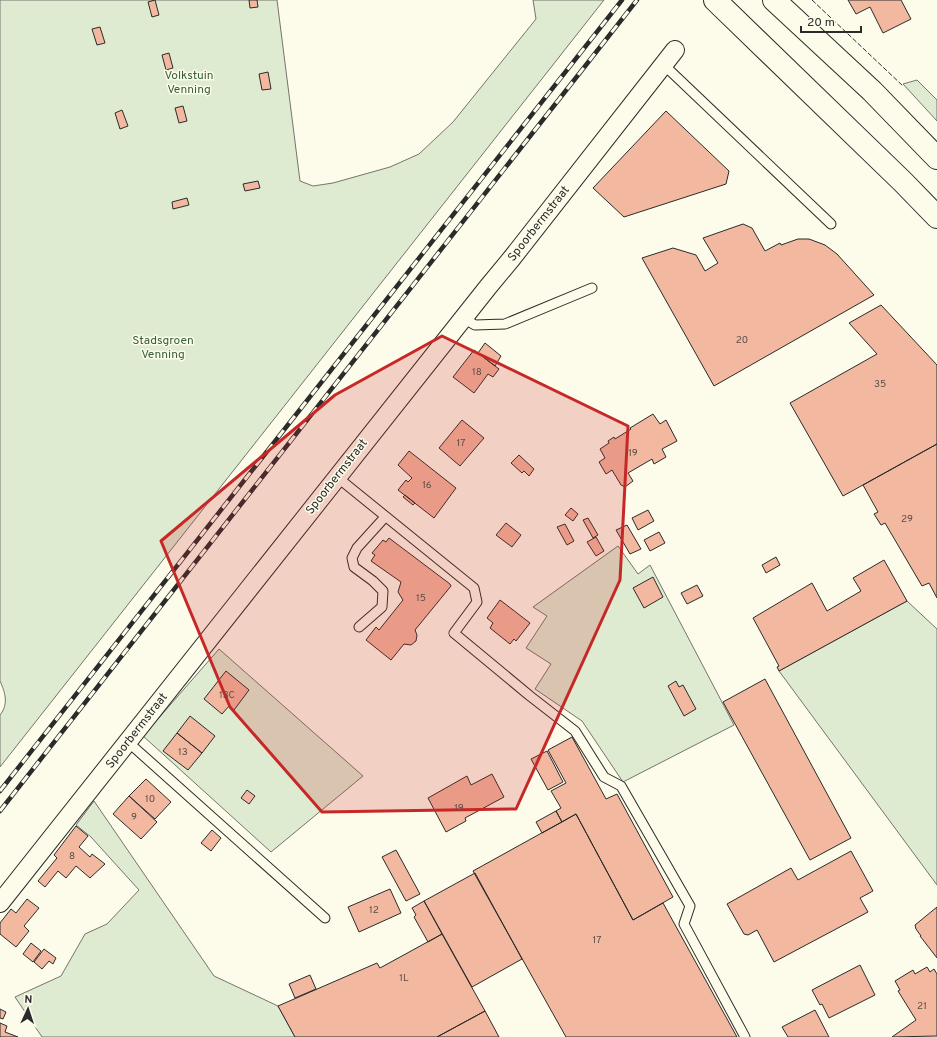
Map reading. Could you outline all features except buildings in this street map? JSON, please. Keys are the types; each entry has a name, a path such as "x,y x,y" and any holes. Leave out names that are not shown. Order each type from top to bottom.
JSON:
{"highway":[{"path":"715,0 898,176 937,217"},
{"path":"774,0 872,91 937,158"}],"street":[{"name":"Spoorbermstraat","path":"0,903 512,258 675,50"}],"lane":[{"path":"664,65 830,224"},
{"path":"463,318 475,325 505,324 592,288"},
{"path":"337,477 474,588 477,602 454,633 575,731 604,777 621,786 690,906 684,924 745,1037"},
{"path":"359,627 382,607 383,592 373,581 354,567 352,558 357,548 385,517"},
{"path":"128,742 325,918"}],"highlighted area":[{"path":"442,336 628,426 620,580 516,809 322,812 230,707 161,541 335,395"}],"green space":[{"path":"0,0 277,0 300,181 313,186 333,183 390,167 419,154 453,122 536,19 533,0 604,0 0,767 0,715 4,707 5,694 0,681"},
{"path":"917,80 937,100 937,121 903,84"},
{"path":"618,546 638,574 650,565 734,725 623,782 582,721 535,689 551,664 526,648 547,616 533,607"},
{"path":"907,601 937,629 937,885 779,671"},
{"path":"219,649 363,776 271,852 143,736"},
{"path":"94,801 214,976 278,1006 295,1037 42,1037 15,997 61,976 85,934 107,924 139,890 91,837 76,825"}],"railway":[{"path":"0,791 622,0"},
{"path":"0,811 637,0"}],"fence":[{"path":"812,0 903,86"}],"park label":[{"name":"Volkstuin Venning","path":"189,83"},
{"name":"Stadsgroen Venning","path":"163,348"}]}
